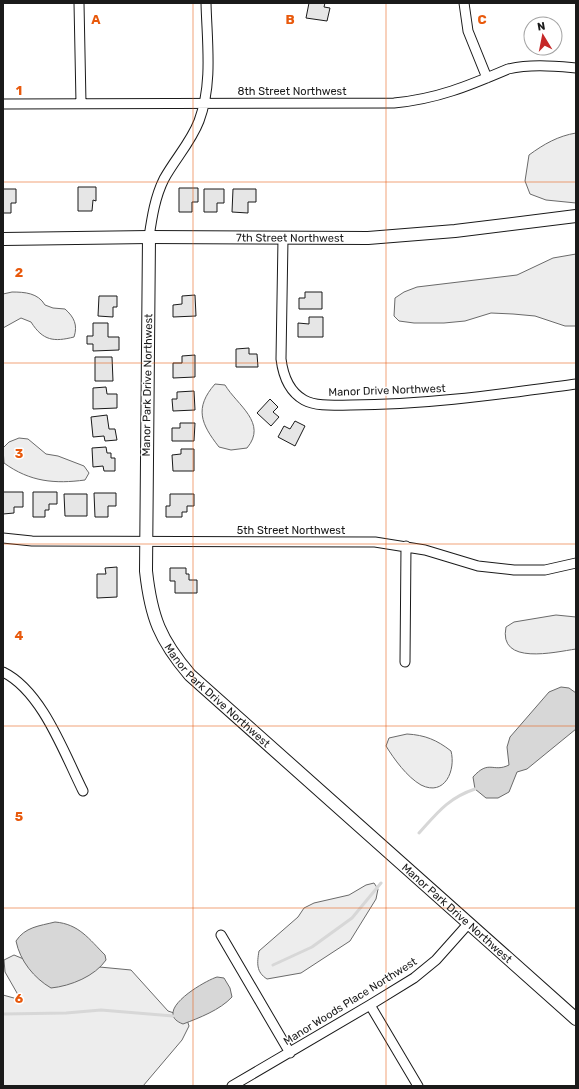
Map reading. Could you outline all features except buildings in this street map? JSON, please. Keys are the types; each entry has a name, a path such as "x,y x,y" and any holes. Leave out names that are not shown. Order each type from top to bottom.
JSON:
{"street":[{"path":"78,3 81,103"},
{"path":"148,237 155,204 162,184 198,123 205,104 207,76 206,3"},
{"path":"464,3 468,31 487,78"},
{"name":"8th Street Northwest","path":"3,104 401,102 446,94 508,69 530,66 576,68"},
{"name":"7th Street Northwest","path":"3,240 148,237 283,239 413,236 576,216"},
{"name":"Manor Park Drive Northwest","path":"148,237 146,572 152,607 164,642 179,663 190,675 576,1019"},
{"name":"Manor Drive Northwest","path":"283,239 281,359 286,380 293,391 309,402 325,405 429,402 576,384"},
{"name":"5th Street Northwest","path":"3,538 32,541 375,542 406,546 478,566 514,570 545,570 576,563"},
{"path":"405,662 406,546"},
{"path":"3,672 12,676 23,686 38,705 83,791"},
{"name":"Manor Woods Place Northwest","path":"232,1086 370,1005 428,967 447,949 469,923"},
{"path":"221,934 290,1053"},
{"path":"370,1005 418,1086"}],"shaded area":[{"path":"576,133 576,203 546,200 530,194 525,181 529,155 551,141"},
{"path":"576,254 576,326 565,326 535,316 513,314 491,313 465,321 444,323 414,323 399,321 394,316 395,298 404,292 417,287 517,275 553,258"},
{"path":"12,292 31,294 39,298 45,305 53,308 65,309 71,315 75,325 76,329 74,337 61,339 50,338 40,333 31,322 21,318 3,328 3,294"},
{"path":"215,384 225,385 243,407 252,422 254,430 253,439 247,448 231,450 219,447 204,423 202,408 208,393"},
{"path":"19,438 28,439 46,454 58,456 84,466 89,473 85,480 63,482 33,478 23,474 4,463 3,448 9,442"},
{"path":"556,615 576,617 576,649 543,654 530,654 519,652 511,647 506,639 506,627 514,622"},
{"path":"561,687 569,688 576,693 576,729 527,769 517,772 509,792 498,798 486,798 475,789 473,777 487,767 499,768 509,765 507,747 510,737 549,692"},
{"path":"407,734 430,739 451,751 452,766 447,780 442,785 429,788 416,782 401,767 386,746 389,738"},
{"path":"374,883 378,889 376,899 350,941 301,973 267,979 263,976 258,967 259,951 298,917 304,908 314,903 349,895 366,885"},
{"path":"55,922 71,926 83,933 105,955 106,960 96,971 82,979 66,985 51,988 39,979 24,962 16,941 28,930"},
{"path":"14,955 26,960 131,970 168,1011 186,1017 189,1026 182,1040 143,1086 3,1086 3,995 21,1000 5,972 4,960"},
{"path":"217,977 224,978 230,988 232,997 227,1002 215,1010 183,1024 175,1019 173,1012 176,1005 183,998 192,990"}],"waterway":[{"path":"419,833 450,802 457,797 475,789"},
{"path":"273,965 312,947 352,918 381,883"},
{"path":"3,1014 66,1013 101,1010 173,1016"}]}
